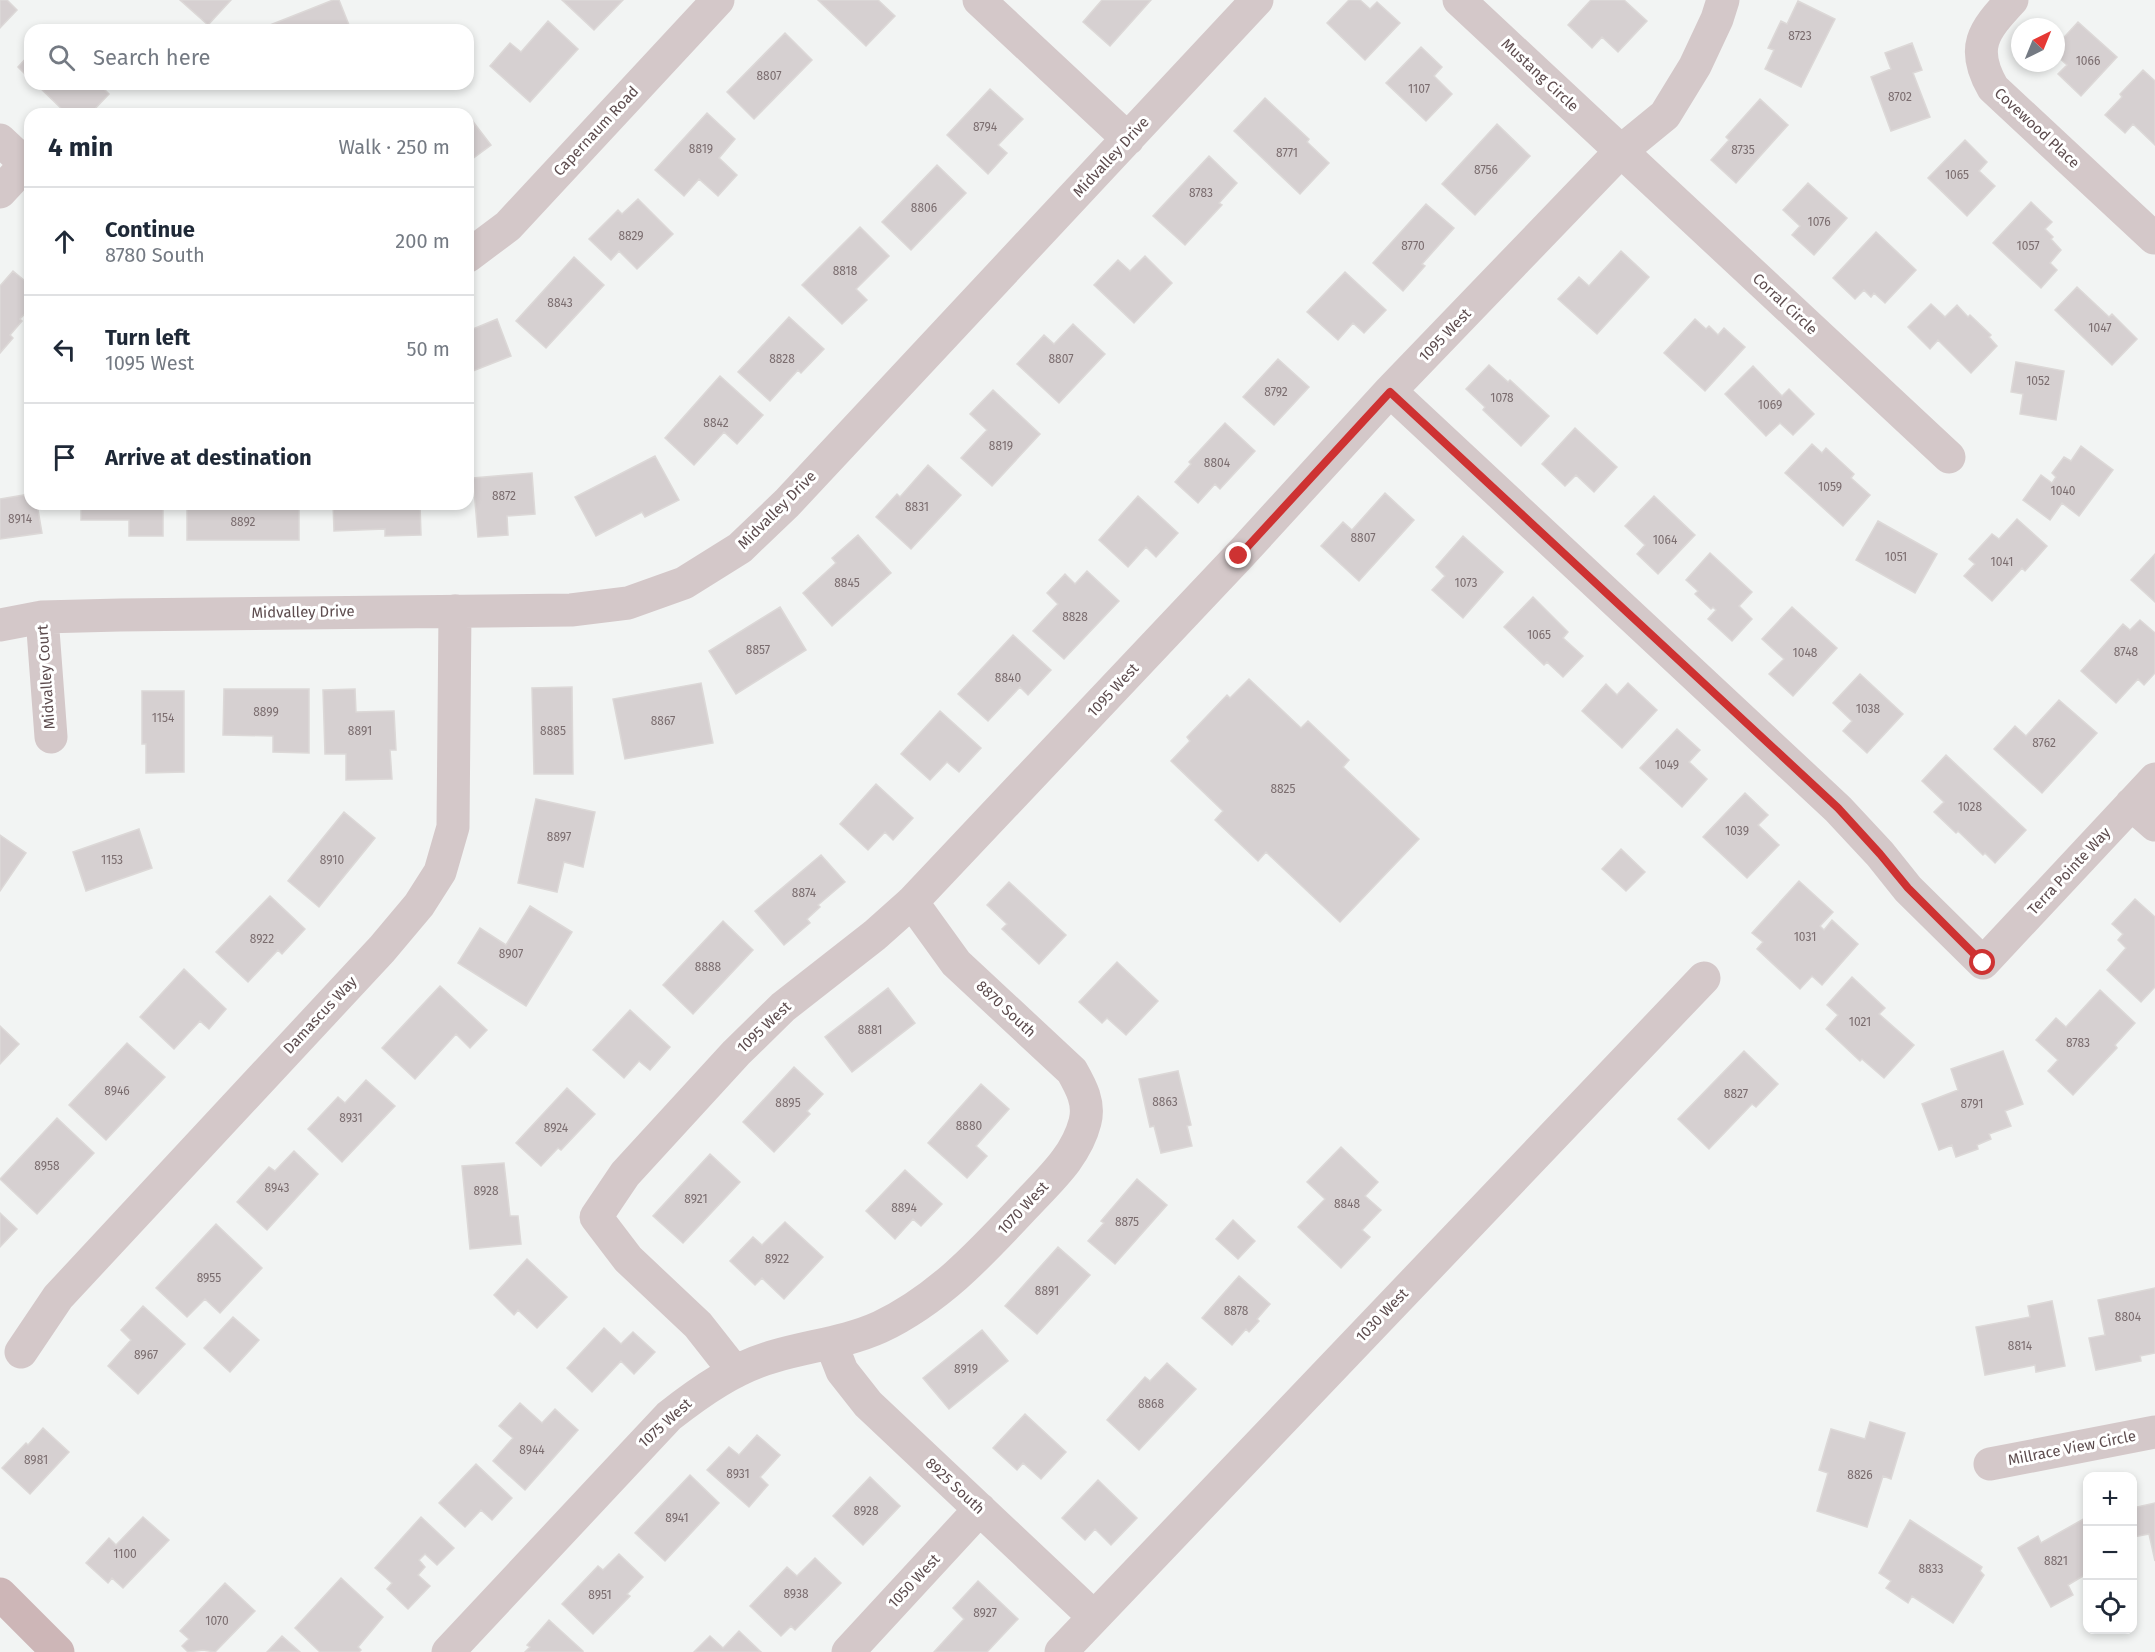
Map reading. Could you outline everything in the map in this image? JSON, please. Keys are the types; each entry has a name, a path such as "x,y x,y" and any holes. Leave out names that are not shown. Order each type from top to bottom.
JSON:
{"main road":[{"path":"0,1594 58,1652"}],"street":[{"name":"Capernaum Road","path":"474,252 508,226 718,0"},
{"path":"979,0 1128,139"},
{"name":"Midvalley Drive","path":"0,625 42,617 571,610 628,603 684,583 740,548 787,503 1257,0"},
{"name":"Mustang Circle","path":"1459,0 1621,151"},
{"name":"1095 West","path":"735,1372 698,1325 628,1260 596,1217 625,1174 735,1053 783,1007 876,935 912,902 1239,556 1390,392 1621,151 1665,115 1695,66 1717,19 1723,0"},
{"name":"Covewood Place","path":"2012,0 1986,31 1981,48 1982,69 1993,88 2154,238"},
{"path":"0,140 24,162"},
{"name":"Corral Circle","path":"1621,151 1948,457"},
{"path":"0,192 24,170"},
{"name":"Terra Pointe Way","path":"1390,392 1838,808 1908,888 1983,963 2143,815 2155,779"},
{"name":"Damascus Way","path":"21,1352 58,1297 382,949 419,905 440,872 453,827 455,611"},
{"name":"Midvalley Court","path":"42,617 51,737"},
{"name":"8870 South","path":"912,902 956,963 1072,1071 1085,1092 1086,1120"},
{"name":"1030 West","path":"1061,1652 1704,978"},
{"name":"1070 West","path":"945,1286 978,1256 1058,1171 1076,1147 1086,1120"},
{"name":"1075 West","path":"448,1652 669,1416 700,1392 735,1372 773,1356 831,1343 878,1328 916,1308 945,1286"},
{"name":"8925 South","path":"831,1343 842,1371 868,1404 1094,1617"},
{"name":"Millrace View Circle","path":"1990,1464 2155,1432"},
{"name":"1050 West","path":"848,1652 980,1509"}],"building":[{"path":"0,0 7,0 17,10 0,28"},
{"path":"180,0 231,0 207,24"},
{"path":"333,0 339,0 349,24 273,24"},
{"path":"562,0 623,0 594,30"},
{"path":"818,0 878,0 895,16 866,46"},
{"path":"1102,0 1151,0 1110,46 1083,22"},
{"path":"1349,0 1360,0 1370,9 1377,2 1400,23 1365,60 1327,23"},
{"path":"1591,0 1624,0 1647,21 1618,52 1602,37 1592,48 1568,25"},
{"path":"1798,1 1835,19 1801,87 1765,69 1774,50 1768,48 1781,21 1787,24"},
{"path":"548,21 578,49 530,102 490,66 510,43 521,52"},
{"path":"2078,22 2117,57 2081,96 2058,74 2065,72 2067,65 2065,63 2065,36"},
{"path":"785,33 812,60 754,119 727,92"},
{"path":"1912,43 1922,70 1913,73 1930,117 1891,131 1871,77 1891,69 1885,53"},
{"path":"1421,47 1442,67 1434,76 1452,94 1426,121 1386,83"},
{"path":"24,60 24,73 18,67"},
{"path":"2143,70 2155,81 2155,145 2133,124 2125,133 2105,115 2122,97 2120,94"},
{"path":"990,89 1023,119 998,145 1007,153 988,174 947,135"},
{"path":"42,90 105,90 109,94 96,108 61,108"},
{"path":"1265,98 1309,139 1307,142 1329,163 1300,194 1234,131"},
{"path":"1760,99 1788,125 1736,183 1711,160 1729,140 1726,137"},
{"path":"707,113 735,139 719,158 737,175 718,196 699,179 684,196 655,170"},
{"path":"474,123 491,145 474,158"},
{"path":"1497,124 1530,156 1475,215 1442,184"},
{"path":"1965,140 1987,162 1979,171 1995,186 1967,216 1928,178"},
{"path":"1209,156 1237,183 1219,203 1222,205 1185,245 1153,216"},
{"path":"937,165 966,193 911,250 882,222"},
{"path":"1808,183 1847,218 1814,255 1792,235 1800,226 1783,210"},
{"path":"638,199 673,234 637,269 619,251 611,260 589,239 618,210 622,214"},
{"path":"2031,202 2052,222 2045,229 2061,250 2050,263 2057,270 2041,288 1993,243"},
{"path":"1426,204 1454,228 1422,264 1425,266 1403,291 1373,263"},
{"path":"860,227 889,256 856,289 867,300 842,324 802,285"},
{"path":"1876,232 1916,270 1885,303 1874,293 1871,297 1864,290 1855,299 1833,278"},
{"path":"1621,251 1649,277 1597,334 1558,299 1579,277 1589,286"},
{"path":"1145,256 1172,283 1134,323 1094,285 1118,260 1130,271"},
{"path":"574,257 604,285 546,348 516,321"},
{"path":"13,271 24,280 24,315 20,319 22,321 10,335 13,338 0,353 0,286"},
{"path":"1345,272 1386,310 1364,333 1353,323 1338,340 1307,312"},
{"path":"2077,287 2109,317 2112,314 2137,339 2112,365 2055,310"},
{"path":"1931,304 1945,317 1957,305 1991,335 1989,337 1997,346 1971,373 1938,340 1930,349 1908,327"},
{"path":"789,317 824,349 801,373 798,370 770,401 738,372"},
{"path":"497,319 511,356 474,371 474,329"},
{"path":"1695,319 1706,329 1709,326 1718,335 1724,328 1745,347 1705,391 1664,353"},
{"path":"1073,324 1105,354 1059,403 1017,364 1044,335 1054,344"},
{"path":"1278,359 1309,387 1274,425 1243,397"},
{"path":"2016,362 2064,371 2056,420 2020,414 2023,394 2011,392"},
{"path":"1489,365 1508,382 1510,380 1549,416 1521,446 1483,410 1485,407 1466,389"},
{"path":"1753,366 1782,396 1789,389 1814,414 1793,435 1780,423 1766,436 1725,394"},
{"path":"720,376 763,415 737,444 724,432 694,465 665,438"},
{"path":"993,390 1040,434 992,486 961,458 987,430 970,414"},
{"path":"1225,423 1255,451 1220,489 1215,484 1198,503 1175,482 1191,464 1189,462"},
{"path":"1575,428 1617,467 1594,492 1576,475 1565,486 1542,464"},
{"path":"1812,444 1822,453 1826,448 1854,474 1851,478 1870,495 1843,526 1785,473"},
{"path":"2081,446 2113,470 2079,516 2062,503 2050,520 2023,500 2041,475 2052,483 2056,477 2052,473 2064,457 2071,461"},
{"path":"655,456 679,500 645,517 642,512 596,536 575,497"},
{"path":"928,465 961,495 911,549 876,517 897,494 900,497"},
{"path":"532,473 535,514 507,516 508,535 478,537 474,478"},
{"path":"1385,493 1414,520 1359,581 1321,546 1343,522 1352,530"},
{"path":"24,495 24,510 38,510 42,533 0,539 0,499"},
{"path":"1138,496 1178,533 1156,557 1146,547 1128,567 1099,540"},
{"path":"1654,496 1695,535 1658,574 1637,554 1645,545 1625,526"},
{"path":"81,510 163,510 163,536 129,536 129,520 81,520"},
{"path":"187,510 299,510 299,540 187,540"},
{"path":"333,510 420,510 421,535 385,536 385,529 334,531"},
{"path":"2017,519 2047,546 2025,571 2022,568 1992,601 1964,576 1975,564 1969,559 1992,534 1999,539"},
{"path":"1878,521 1937,554 1915,593 1856,560"},
{"path":"858,535 891,573 832,626 803,593 836,563 832,558"},
{"path":"1463,536 1503,572 1463,618 1432,590 1445,576 1436,567"},
{"path":"1710,553 1752,592 1739,606 1752,619 1732,641 1708,619 1716,610 1713,607 1711,609 1695,594 1698,591 1686,580"},
{"path":"2155,554 2155,602 2131,580"},
{"path":"1087,571 1119,601 1064,659 1033,631 1058,604 1047,593 1065,574 1075,584"},
{"path":"1533,597 1568,632 1563,638 1583,656 1563,677 1547,662 1544,665 1504,627"},
{"path":"780,607 806,650 736,694 709,651"},
{"path":"1792,607 1837,648 1793,696 1769,674 1784,659 1762,639"},
{"path":"2140,620 2155,633 2155,673 2144,685 2138,679 2116,703 2081,671 2123,624 2130,630"},
{"path":"1013,635 1051,670 1028,695 1020,687 988,721 958,694"},
{"path":"1860,674 1903,714 1867,753 1843,731 1852,721 1833,703"},
{"path":"1249,679 1301,728 1308,721 1349,760 1343,767 1419,839 1340,922 1266,852 1258,861 1215,820 1223,811 1171,761 1190,741 1187,737 1227,695 1230,698"},
{"path":"701,683 713,743 625,759 613,699"},
{"path":"1628,683 1657,710 1622,748 1582,711 1606,684 1617,695"},
{"path":"572,687 573,774 534,774 532,688"},
{"path":"224,689 309,689 309,753 273,752 273,736 223,735"},
{"path":"355,689 356,712 394,711 396,750 390,750 392,779 346,780 346,754 325,754 323,690"},
{"path":"142,691 184,691 184,772 146,773 146,744 142,744"},
{"path":"2059,700 2097,733 2042,793 1994,749 2015,726 2026,736"},
{"path":"940,711 981,748 959,772 947,762 930,780 901,754"},
{"path":"1677,729 1700,750 1689,762 1707,779 1682,807 1640,768"},
{"path":"1946,755 2026,830 1995,863 1958,831 1956,833 1934,812 1944,802 1922,781"},
{"path":"876,784 913,818 893,840 885,832 868,850 840,824"},
{"path":"1745,793 1768,815 1758,825 1779,845 1747,878 1703,837"},
{"path":"536,799 595,812 583,867 564,862 557,892 518,883"},
{"path":"344,812 375,838 319,907 288,881"},
{"path":"139,829 152,868 86,891 73,852"},
{"path":"0,835 26,853 0,891"},
{"path":"1621,849 1645,872 1626,891 1602,869"},
{"path":"821,855 845,882 818,905 820,907 807,919 810,923 784,945 755,911"},
{"path":"1799,881 1833,912 1820,926 1824,930 1832,920 1858,944 1822,985 1812,976 1800,989 1757,949 1763,942 1752,933"},
{"path":"1009,882 1066,935 1039,964 1002,929 1007,924 987,905"},
{"path":"270,896 305,929 282,954 278,950 248,982 216,952"},
{"path":"2135,899 2155,917 2155,987 2141,1002 2107,970 2126,948 2118,940 2123,934 2112,924"},
{"path":"530,906 572,932 526,1006 458,963 480,928 506,945"},
{"path":"723,921 753,950 693,1014 663,985"},
{"path":"1117,962 1158,1001 1126,1035 1107,1018 1102,1023 1079,1002"},
{"path":"184,969 226,1009 209,1029 200,1021 174,1049 140,1017"},
{"path":"1852,977 1885,1008 1879,1014 1914,1045 1884,1078 1862,1059 1860,1061 1826,1029 1838,1015 1827,1005"},
{"path":"440,986 487,1030 470,1048 456,1034 415,1079 382,1048"},
{"path":"888,988 915,1023 852,1072 825,1037"},
{"path":"2100,990 2135,1023 2115,1045 2117,1048 2073,1095 2048,1071 2058,1060 2036,1040 2056,1018 2066,1027"},
{"path":"630,1010 670,1047 650,1070 639,1061 624,1078 593,1050"},
{"path":"0,1026 19,1044 0,1064"},
{"path":"127,1043 165,1077 106,1140 69,1105"},
{"path":"1744,1051 1778,1084 1756,1107 1752,1104 1709,1149 1678,1119"},
{"path":"2003,1051 2023,1104 2005,1111 2011,1126 1989,1134 1991,1139 1977,1145 1978,1149 1956,1157 1952,1145 1939,1150 1922,1104 1958,1090 1951,1069"},
{"path":"794,1067 823,1094 807,1111 810,1114 774,1152 743,1122"},
{"path":"1178,1071 1191,1125 1187,1126 1192,1146 1161,1153 1154,1126 1150,1127 1139,1079"},
{"path":"366,1080 395,1106 342,1162 308,1129 338,1097 345,1103"},
{"path":"981,1084 1009,1109 976,1146 987,1156 967,1178 928,1143"},
{"path":"567,1088 595,1114 561,1150 558,1148 541,1166 516,1143"},
{"path":"57,1118 94,1153 37,1214 0,1179"},
{"path":"1341,1147 1378,1182 1365,1196 1381,1210 1362,1230 1370,1237 1341,1268 1298,1227 1325,1199 1307,1182"},
{"path":"294,1151 318,1174 267,1230 237,1202 269,1167 275,1171"},
{"path":"710,1154 740,1182 683,1243 653,1216"},
{"path":"504,1163 510,1216 518,1216 521,1244 470,1249 462,1166"},
{"path":"905,1170 942,1204 921,1226 913,1219 895,1239 866,1211"},
{"path":"1137,1179 1167,1205 1115,1264 1088,1241 1104,1223 1101,1221"},
{"path":"0,1213 17,1229 0,1247"},
{"path":"1233,1220 1255,1241 1238,1259 1216,1239"},
{"path":"785,1222 823,1257 784,1299 762,1278 755,1285 730,1261 753,1237 762,1245"},
{"path":"216,1224 262,1268 220,1313 205,1299 187,1317 156,1288"},
{"path":"1058,1247 1090,1275 1037,1334 1005,1306"},
{"path":"527,1259 567,1297 537,1328 518,1310 514,1315 494,1295"},
{"path":"1239,1276 1270,1304 1249,1332 1246,1329 1232,1345 1202,1318"},
{"path":"2155,1288 2155,1353 2140,1356 2141,1361 2096,1370 2089,1338 2105,1335 2098,1300"},
{"path":"2052,1301 2065,1366 2036,1372 2035,1365 1985,1375 1976,1327 2030,1317 2028,1306"},
{"path":"143,1306 185,1344 138,1394 108,1366 131,1340 121,1330"},
{"path":"233,1317 259,1340 230,1372 204,1348"},
{"path":"604,1328 621,1344 633,1332 655,1352 634,1374 621,1361 592,1392 567,1368"},
{"path":"982,1330 1008,1361 949,1409 923,1378"},
{"path":"1167,1363 1196,1389 1139,1450 1107,1420 1145,1377 1150,1381"},
{"path":"520,1403 542,1423 555,1409 578,1430 525,1490 493,1461 513,1438 499,1426"},
{"path":"1025,1414 1066,1452 1041,1479 1023,1463 1017,1470 993,1448"},
{"path":"1870,1422 1905,1433 1891,1479 1883,1476 1867,1527 1817,1511 1828,1473 1819,1470 1831,1429 1865,1439"},
{"path":"43,1428 69,1452 30,1494 2,1468"},
{"path":"757,1435 780,1455 760,1477 768,1485 749,1507 707,1470 729,1447 739,1455"},
{"path":"476,1464 512,1498 492,1520 481,1510 465,1527 439,1503"},
{"path":"690,1475 719,1503 665,1561 635,1533"},
{"path":"870,1477 900,1506 863,1545 833,1516"},
{"path":"1098,1480 1137,1518 1111,1545 1095,1529 1085,1540 1062,1518"},
{"path":"2155,1503 2155,1561 2149,1534 2137,1536 2137,1507"},
{"path":"143,1517 169,1540 123,1588 112,1578 108,1583 86,1563 109,1538 116,1545"},
{"path":"421,1517 454,1548 437,1565 425,1554 419,1560 425,1567 418,1575 430,1586 408,1609 387,1589 392,1583 375,1568"},
{"path":"2083,1519 2083,1576 2068,1585 2073,1595 2051,1607 2018,1548 2038,1536 2041,1543"},
{"path":"1910,1520 1982,1567 1980,1571 1984,1575 1953,1623 1912,1596 1908,1603 1886,1588 1891,1581 1879,1573"},
{"path":"619,1554 643,1577 627,1594 630,1596 593,1634 562,1604 598,1566 603,1570"},
{"path":"815,1558 841,1583 795,1630 791,1626 781,1636 750,1606 787,1567 797,1576"},
{"path":"341,1578 383,1617 358,1647 361,1650 359,1652 320,1652 295,1628"},
{"path":"978,1581 1018,1619 987,1652 934,1652 964,1619 953,1608"},
{"path":"225,1583 255,1611 215,1652 203,1650 188,1652 182,1646 189,1639 180,1631"},
{"path":"549,1620 583,1652 525,1652 530,1647 527,1645"},
{"path":"739,1631 761,1652 694,1652 710,1636 723,1648"},
{"path":"282,1636 300,1652 267,1652"}],"route":[{"path":"1239,556 1390,392 1838,808 1934,917 1983,963"}]}
